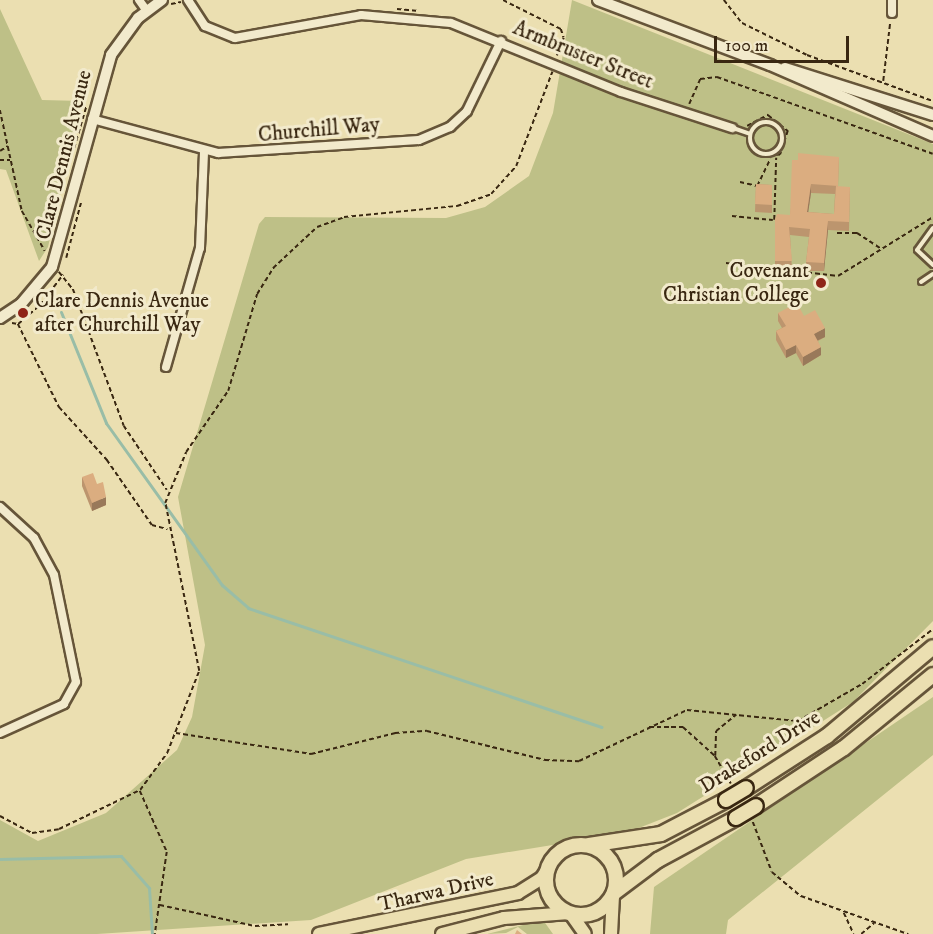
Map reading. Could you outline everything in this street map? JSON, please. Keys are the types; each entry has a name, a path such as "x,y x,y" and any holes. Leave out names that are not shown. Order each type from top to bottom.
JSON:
{"highway":[{"name":"Drakeford Drive","path":"586,845 661,834 736,794 852,717 933,647"},
{"name":"Drakeford Drive","path":"614,895 658,860 756,806 844,748 933,675"},
{"path":"586,845 612,862 614,895 595,913 570,914 551,899 549,865 565,849 586,845"}],"main road":[{"name":"Clare Dennis Avenue","path":"3,321 26,299 56,260 111,55 147,11 162,0"},
{"path":"598,0 770,65 933,136"},
{"path":"770,65 933,115"},
{"name":"Tharwa Drive","path":"320,934 412,919 518,893 542,878 549,865"},
{"path":"611,934 614,895"},
{"path":"570,914 585,934"},
{"name":"Tharwa Drive","path":"442,934 504,918 570,914"}],"street":[{"path":"139,0 147,11"},
{"name":"Armbruster Street","path":"188,0 205,26 228,37 330,19 392,15 451,23 554,64 732,128"},
{"path":"892,0 892,13"},
{"name":"Churchill Way","path":"92,119 204,151 261,154 435,135 467,111 501,41"},
{"path":"166,367 201,248 204,151"},
{"path":"0,507 34,538 54,575 76,677 64,704 0,733"}],"lane":[{"path":"773,123 780,131 780,144 761,153 753,147 750,134 757,124 773,123"},
{"path":"732,128 750,134"},
{"path":"933,228 917,250 933,265"},
{"path":"921,282 933,274"}],"path":[{"path":"503,0 558,26 564,38 556,58 566,62"},
{"path":"724,0 751,28 933,101"},
{"path":"882,82 892,13"},
{"path":"0,816 24,831 48,832 140,790 158,770 199,671 167,529 168,491 186,452 228,391 257,294 285,255 317,227 344,218 457,206 491,194 516,166 554,64"},
{"path":"688,107 700,80 717,77 933,154"},
{"path":"677,104 699,111"},
{"path":"0,110 22,211 56,260 62,264 58,272 73,289 124,426 168,491"},
{"path":"742,125 773,116 788,131 786,147 776,157 764,156"},
{"path":"780,144 786,147"},
{"path":"0,151 9,146"},
{"path":"774,220 776,157"},
{"path":"740,182 757,186 771,158"},
{"path":"0,160 11,160"},
{"path":"732,216 780,220"},
{"path":"726,263 838,276 933,217"},
{"path":"837,233 857,233 882,250"},
{"path":"3,321 18,324 26,318 63,275"},
{"path":"22,312 26,318"},
{"path":"18,324 58,407 107,460 152,525 167,529"},
{"path":"175,733 311,754 395,733 427,731 569,762 687,711 786,722 811,715 933,629"},
{"path":"715,756 716,731 736,715"},
{"path":"646,728 683,727 715,756 736,794"},
{"path":"140,790 167,852 166,886 159,905 155,934"},
{"path":"752,820 781,882 801,896 908,934"},
{"path":"159,905 255,926 288,924"},
{"path":"844,912 854,934"},
{"path":"861,934 875,923"}],"green space":[{"path":"572,0 933,144 933,621 853,702 677,813 626,833 466,859 311,920 97,934 0,934 0,820 38,841 106,813 177,750 192,717 205,645 178,497 259,224 265,217 446,218 485,207 529,176 553,113"},
{"path":"0,9 42,100 82,101 48,247 39,261 6,170 0,169"},
{"path":"933,697 933,755 728,920 726,934 650,934 654,887"},
{"path":"543,920 553,934 527,934 518,927 506,933 487,934"}],"building":[{"path":"798,153 839,157 838,186 811,184 807,212 834,214 836,186 850,187 849,222 828,221 824,263 806,262 810,229 789,227 792,261 775,261 775,219 777,214 790,215 792,160 798,160"},
{"path":"756,184 772,185 772,205 755,204"},
{"path":"797,303 804,316 815,310 825,328 814,334 821,347 803,357 796,345 786,350 776,331 786,326 778,313"},
{"path":"93,473 97,484 103,482 106,497 92,503 82,477"}],"waterway":[{"path":"61,312 106,423 222,585 248,608 601,727"},
{"path":"0,859 121,856 149,888 152,934"}],"place":[{"name":"Covenant Christian College","path":"821,283"},
{"name":"Clare Dennis Avenue after Churchill Way","path":"23,313"}]}
